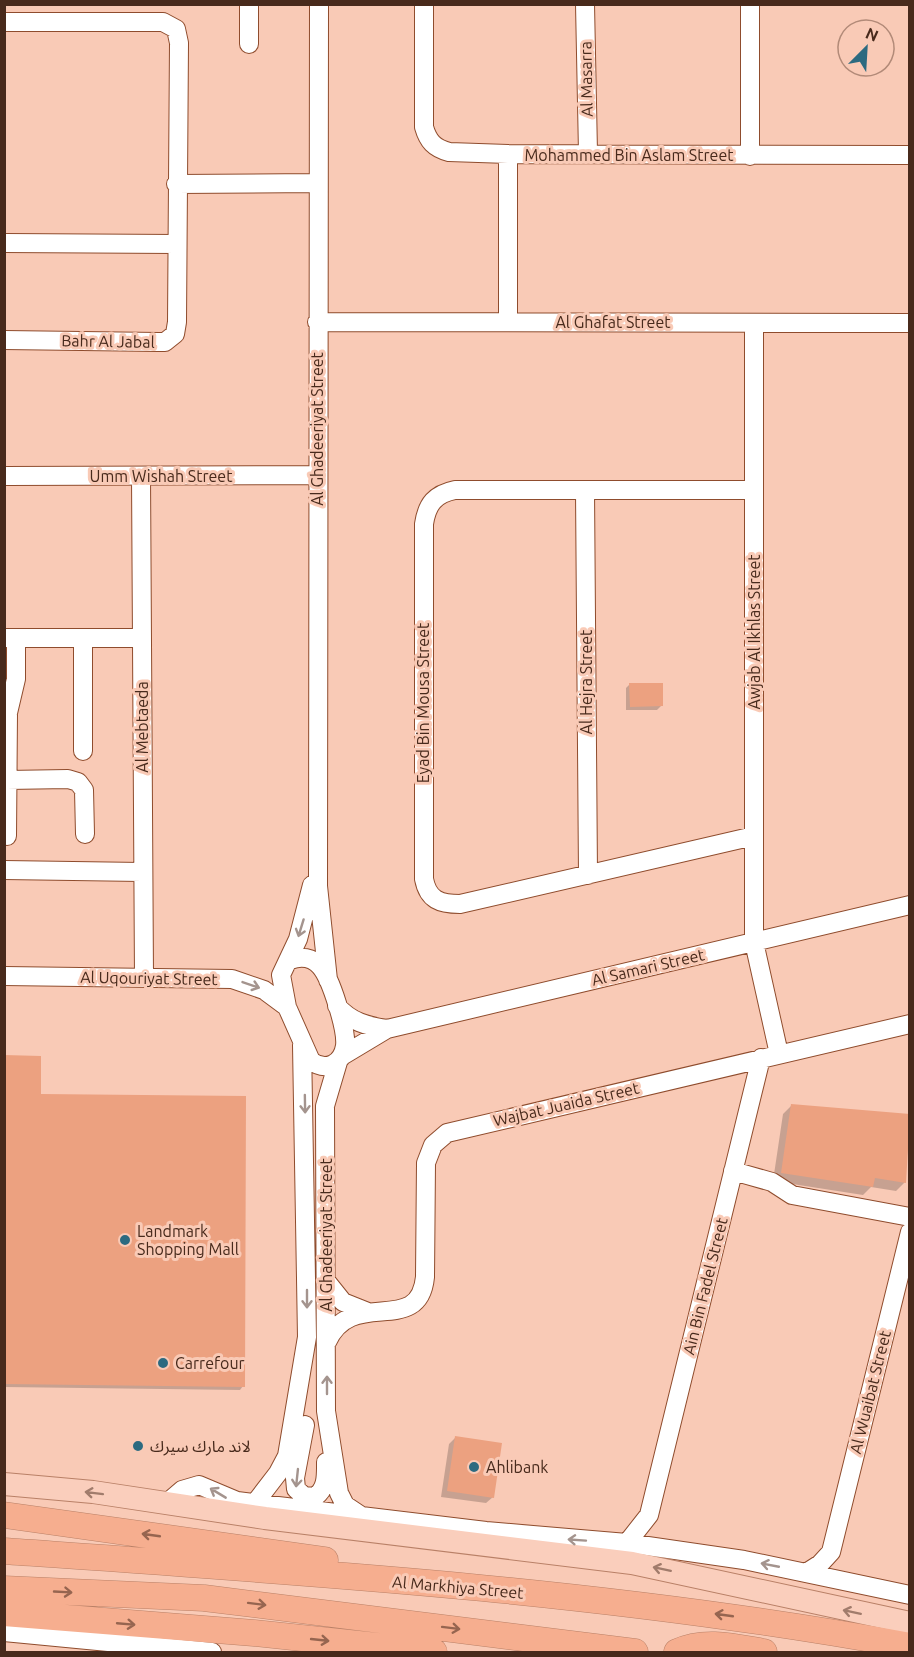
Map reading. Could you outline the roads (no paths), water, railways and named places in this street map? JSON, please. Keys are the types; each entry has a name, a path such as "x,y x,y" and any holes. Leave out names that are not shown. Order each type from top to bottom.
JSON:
{"highway":[{"path":"4,1515 339,1562 358,1569 370,1579"},
{"name":"Al Markhiya Street","path":"4,1551 524,1592 711,1614 909,1646"},
{"path":"4,1589 204,1598 634,1653"},
{"path":"4,1613 254,1633 434,1653"},
{"path":"254,1633 292,1653"},
{"path":"677,1653 694,1646 710,1644 764,1653"}],"main road":[{"path":"4,1484 168,1502 265,1518 632,1563 909,1623"}],"street":[{"path":"249,4 249,44"},
{"name":"Al Ghadeeriyat Street","path":"319,4 317,322 320,917 328,980 345,1035 326,1106 326,1479 322,1491 315,1497 304,1496 296,1489 295,1478 308,1402 302,1045 287,1006 281,975 290,960 304,918 319,854"},
{"name":"Mohammed Bin Aslam Street","path":"424,4 424,127 432,144 449,152 750,156 909,155"},
{"name":"Al Masarra","path":"585,4 588,153"},
{"name":"Mohammed Bin Aslam Street","path":"750,4 750,156"},
{"name":"Bahr Al Jabal","path":"4,22 163,22 176,29 179,43 177,328 170,339 159,342 4,340"},
{"name":"Mohammed Bin Aslam Street","path":"508,154 508,321"},
{"path":"177,188 317,186"},
{"path":"4,243 177,244"},
{"name":"Al Ghafat Street","path":"317,322 909,323"},
{"name":"Awjab Al Ikhlas Street","path":"754,323 754,942 779,1054"},
{"name":"Umm Wishah Street","path":"4,476 318,475"},
{"name":"Al Mebtaeda","path":"141,476 144,978"},
{"name":"Eyad Bin Mousa Street","path":"754,490 455,490 442,493 433,500 426,512 424,879 430,894 444,904 460,904 754,836"},
{"name":"Al Hejra Street","path":"585,490 588,875"},
{"path":"7,836 6,709 16,679 10,638 141,638"},
{"path":"83,638 83,751"},
{"path":"8,780 68,779 78,782 84,790 85,834"},
{"path":"4,870 142,872"},
{"name":"Al Samari Street","path":"340,1059 387,1029 909,905"},
{"path":"290,960 298,957 313,961 321,966 328,980"},
{"name":"Al Uqouriyat Street","path":"4,976 232,979 264,990 287,1006"},
{"name":"Al Samari Street","path":"337,1006 352,1020 387,1029"},
{"name":"Wajbat Juaida Street","path":"327,1342 334,1329 346,1319 368,1312 405,1309 418,1301 422,1294 425,1277 426,1163 428,1154 439,1138 457,1129 909,1024"},
{"path":"302,1045 311,1061 316,1065 324,1067 340,1059"},
{"name":"Ain Bin Fadel Street","path":"627,1543 649,1515 761,1058"},
{"path":"733,1171 772,1182 792,1195 909,1217"},
{"name":"Al Wuaibat Street","path":"831,1551 909,1232"},
{"name":"Wajbat Juaida Street","path":"327,1282 343,1302 368,1312"},
{"name":"Al Ghadeeriyat Street","path":"255,1503 278,1473 287,1456 307,1336"},
{"name":"Al Ghadeeriyat Street","path":"326,1411 339,1494 345,1505 362,1516"},
{"path":"168,1502 182,1490 200,1485 209,1487 225,1498 255,1503 534,1536 627,1543 806,1573 909,1595"},
{"path":"649,1515 658,1535 674,1550"},
{"path":"806,1573 820,1564 831,1551 838,1567 849,1581"},
{"path":"4,1632 213,1653"}],"place":[{"name":"Landmark Shopping Mall","path":"125,1240"},
{"name":"Carrefour","path":"163,1363"},
{"name":"لاند مارك سيرك","path":"138,1446"},
{"name":"Ahlibank","path":"474,1467"}]}
